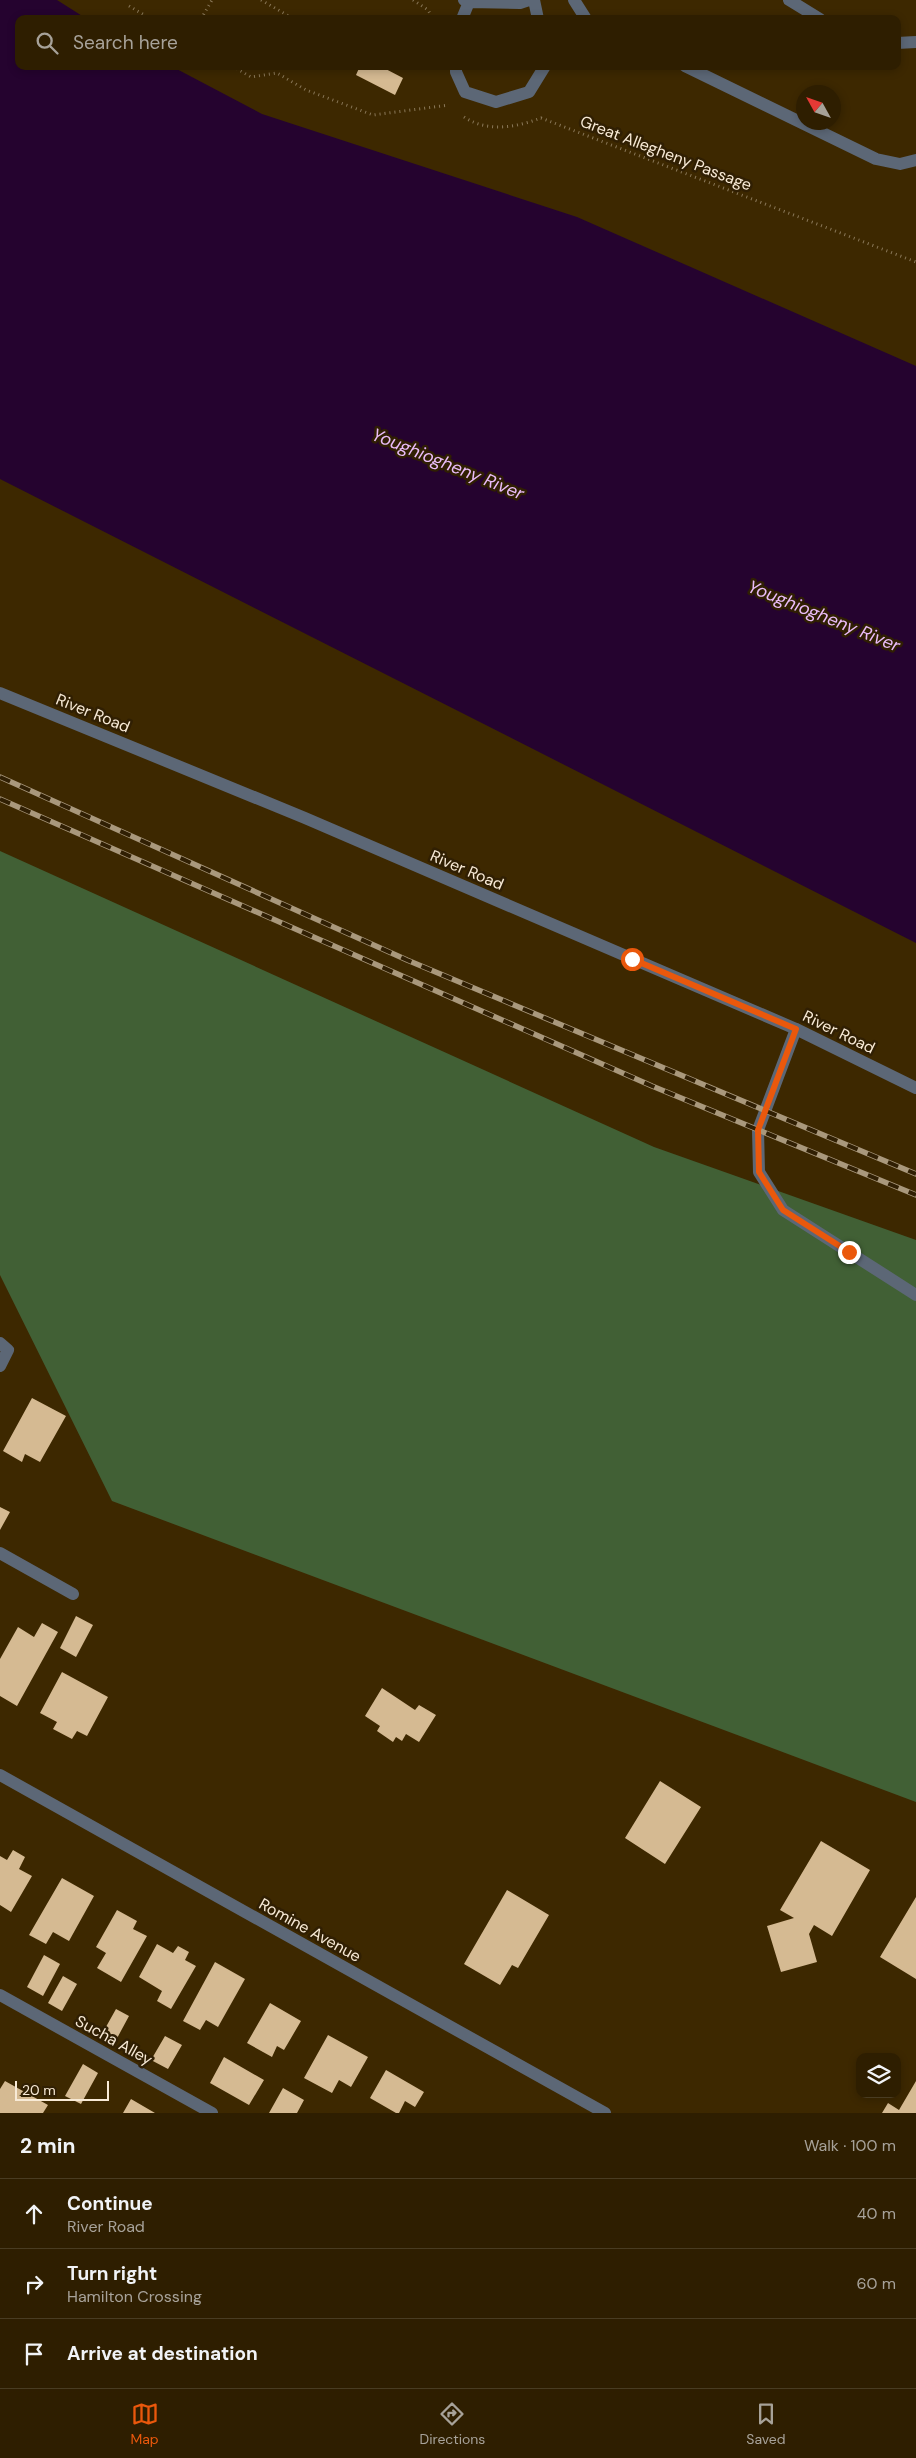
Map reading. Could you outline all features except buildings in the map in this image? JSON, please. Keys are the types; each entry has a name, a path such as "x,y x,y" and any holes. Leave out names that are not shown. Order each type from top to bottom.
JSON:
{"street":[{"path":"463,15 467,1 520,3 529,0"},
{"path":"534,0 537,15"},
{"path":"574,0 583,15"},
{"path":"790,0 814,15"},
{"path":"901,43 916,42"},
{"path":"456,70 465,92 496,102 529,92 543,70"},
{"path":"693,70 876,159 900,164 916,160"},
{"name":"River Road","path":"0,693 305,818 796,1029 916,1088"},
{"path":"796,1029 758,1130 759,1172 783,1210 916,1295"},
{"path":"0,1366 4,1347"},
{"path":"0,1553 73,1594"},
{"name":"Romine Avenue","path":"0,1775 605,2113"},
{"name":"Sucha Alley","path":"0,1995 212,2113"}],"path":[{"path":"203,15 212,0"},
{"path":"261,0 287,15"},
{"path":"413,0 428,10 431,15"},
{"path":"129,6 144,15"},
{"path":"239,70 251,77 277,72 306,90 373,115 448,106 465,92"},
{"name":"Great Allegheny Passage","path":"444,100 448,106 472,122 498,127 521,125 541,118 916,262"}],"green space":[{"path":"0,851 654,1147 916,1240 916,1802 112,1501 0,1275"}],"water":[{"name":"Youghiogheny River","path":"0,0 57,0 81,15 15,15 15,70 179,70 262,114 577,217 916,366 916,943 0,479"}],"railway":[{"path":"0,777 407,960 916,1174"},
{"path":"0,799 652,1086 916,1195"}],"route":[{"path":"632,959 796,1029 758,1130 759,1172 783,1210 849,1252"}]}
